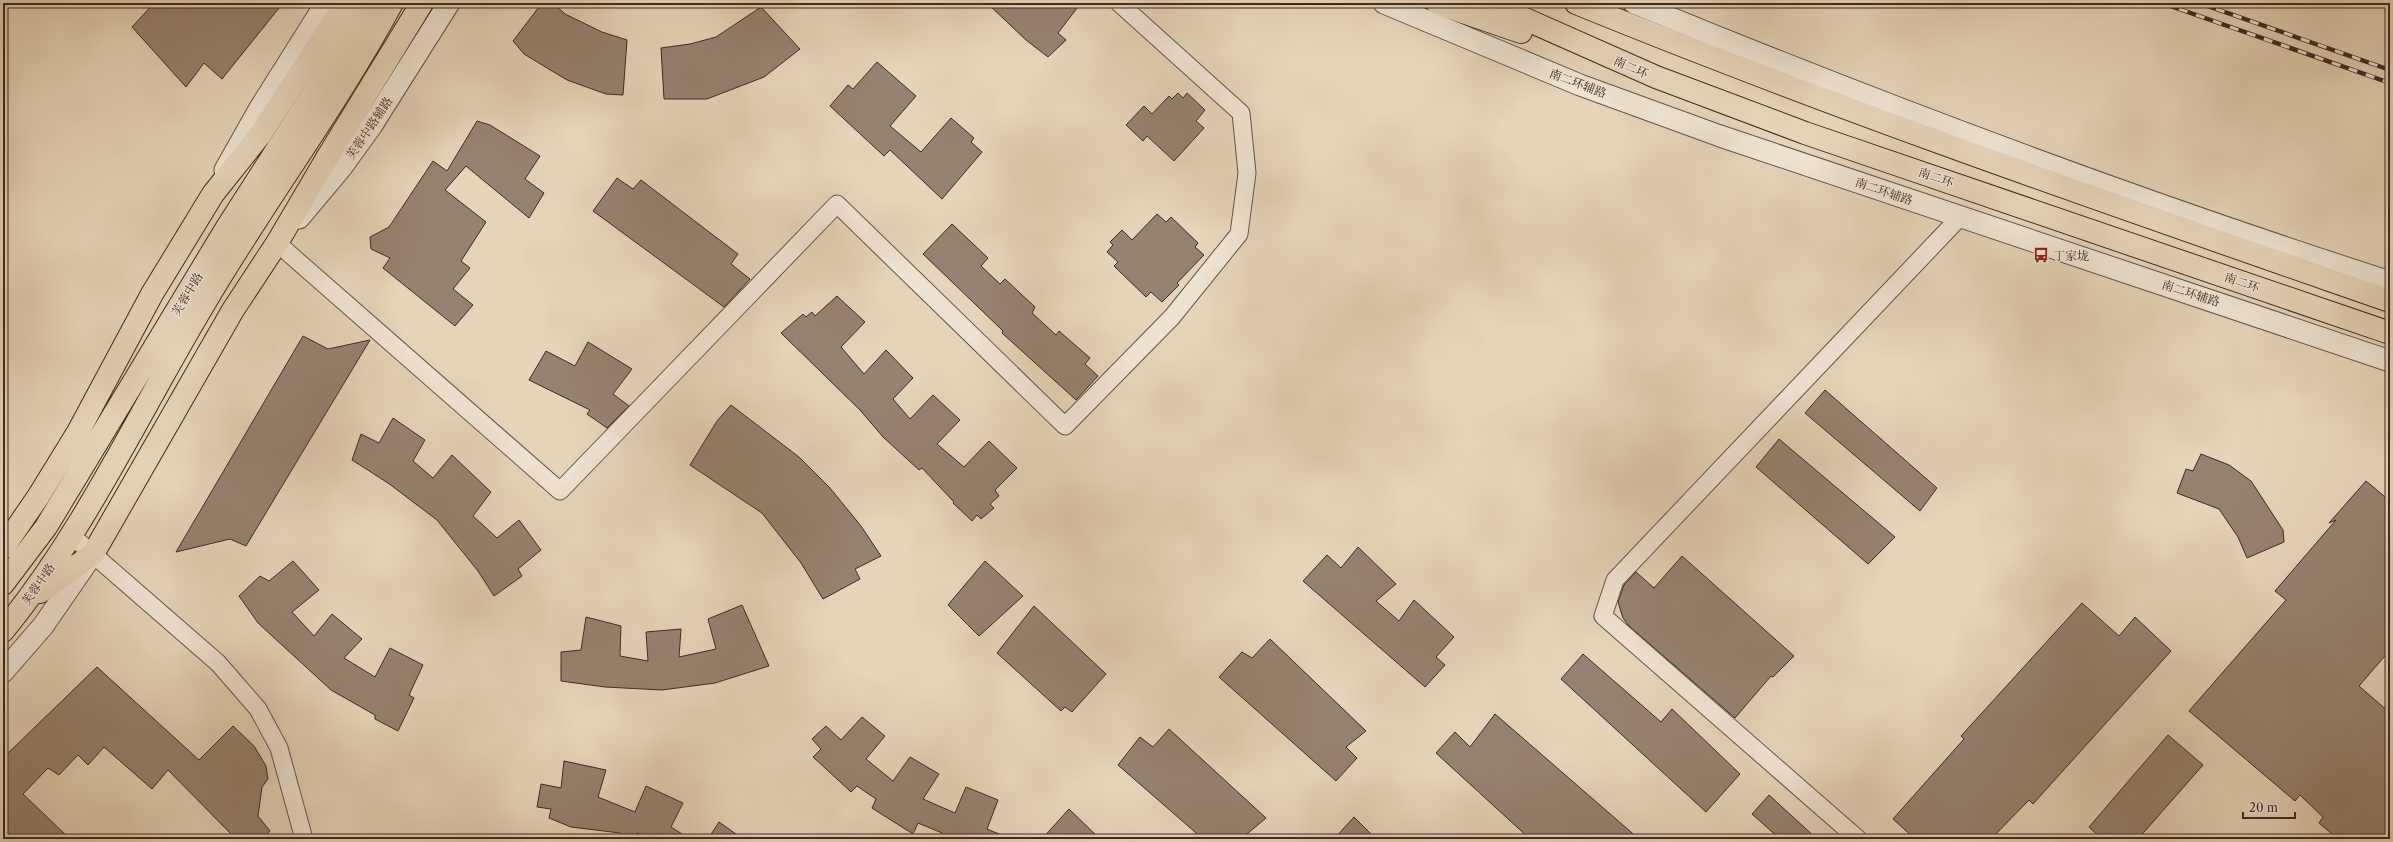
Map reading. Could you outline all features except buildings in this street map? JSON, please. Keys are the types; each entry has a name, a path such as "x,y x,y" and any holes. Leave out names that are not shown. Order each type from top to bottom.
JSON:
{"main road":[{"path":"3,546 38,497 78,432 152,294 213,194 260,135 346,3"},
{"name":"芙蓉中路","path":"3,584 49,521 184,317 370,3"},
{"name":"芙蓉中路","path":"3,631 27,601 72,536 143,415 184,317 241,241 354,69 392,3"},
{"path":"27,601 93,554 233,310 277,243 422,3"},
{"path":"1437,3 1656,77"},
{"name":"南二环","path":"1489,3 1656,77 1804,133 2390,333"},
{"path":"1576,3 1711,58 1892,127 2390,301"}],"street":[{"path":"213,194 243,135 326,3"},
{"name":"芙蓉中路辅路","path":"277,243 346,162 385,105 449,3"},
{"path":"277,243 560,491 837,204 1065,426 1172,317 1239,234 1247,173 1241,113 1119,3"},
{"name":"南二环辅路","path":"1384,3 1580,85 1720,136 2390,361"},
{"path":"1634,3 1745,48 2127,193 2390,282"},
{"path":"1858,839 1603,616 1615,580 1960,217"},
{"path":"72,536 218,663 258,709 279,748 304,839"},
{"path":"3,672 43,626 93,554"}],"railway":[{"path":"2162,3 2390,83"},
{"path":"2199,3 2390,70"}],"place":[{"name":"丁家垅","path":"2041,255"}]}
